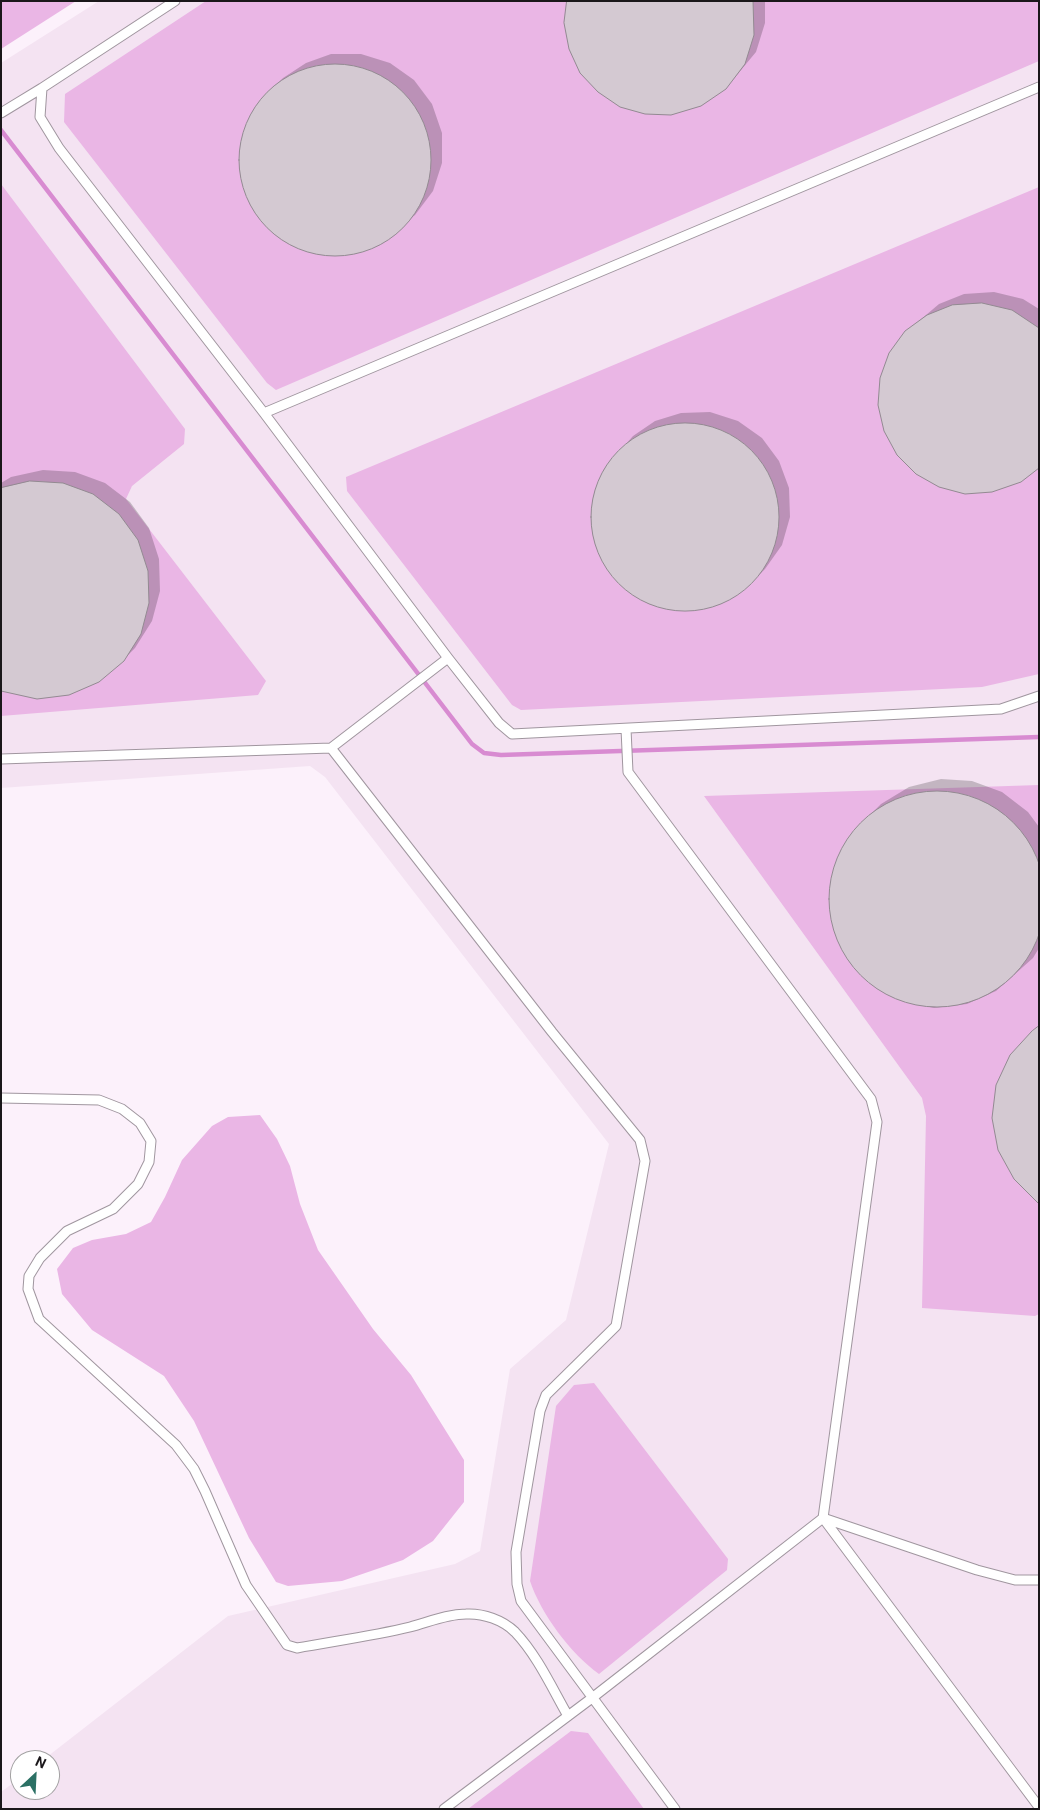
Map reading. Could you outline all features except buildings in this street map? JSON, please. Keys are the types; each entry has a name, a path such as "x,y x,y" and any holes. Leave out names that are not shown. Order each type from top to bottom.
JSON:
{"lane":[{"path":"1,113 175,1"},
{"path":"264,413 1039,87"},
{"path":"42,88 40,117 59,148 264,413 448,658 499,723 512,734 626,730 1001,708 1039,696"},
{"path":"1,759 331,748 448,658"},
{"path":"444,1809 592,1698 823,1518 877,1122 871,1099 628,772 626,730"},
{"path":"331,748 552,1032 640,1140 645,1161 616,1326 546,1395 540,1411 516,1552 517,1584 521,1601 675,1809"},
{"path":"1,1098 99,1100 122,1109 140,1123 151,1141 149,1162 138,1184 113,1209 67,1231 40,1258 29,1276 28,1289 39,1318 176,1446 188,1461 205,1490 224,1540 246,1584 287,1645 298,1648 410,1627 467,1613 483,1616 501,1621 515,1632 536,1661 568,1716"},
{"path":"823,1518 977,1570 1015,1580 1039,1580"},
{"path":"823,1518 1039,1807"}],"shaded area":[{"path":"1,1 76,1 1,49"},
{"path":"99,1 1039,1 1039,1809 1,1809 1,1792 10,1785 10,1800 60,1800 60,1750 56,1750 228,1616 455,1564 480,1551 510,1369 566,1320 609,1144 325,777 310,766 1,788 1,63"},
{"path":"206,1 1039,1 1039,61 276,390 267,383 64,122 65,94"},
{"path":"1,184 185,429 184,444 132,486 126,499 266,681 258,695 1,716"},
{"path":"1039,187 1039,674 982,687 521,710 512,705 347,491 346,477"},
{"path":"1039,785 1039,1314 1035,1316 922,1308 926,1116 922,1098 704,796"},
{"path":"260,1115 277,1139 290,1166 300,1204 318,1250 373,1329 411,1375 464,1460 464,1502 433,1541 403,1560 342,1581 288,1586 276,1582 249,1538 194,1421 164,1376 92,1330 62,1294 57,1269 73,1248 92,1240 126,1234 151,1222 182,1160 212,1126 228,1117"},
{"path":"594,1383 728,1559 727,1570 599,1674 578,1656 549,1620 530,1581 556,1406 574,1385"},
{"path":"571,1731 588,1733 644,1809 468,1809"}],"waterway":[{"path":"1,130 472,744 484,753 501,755 1039,737"}]}
